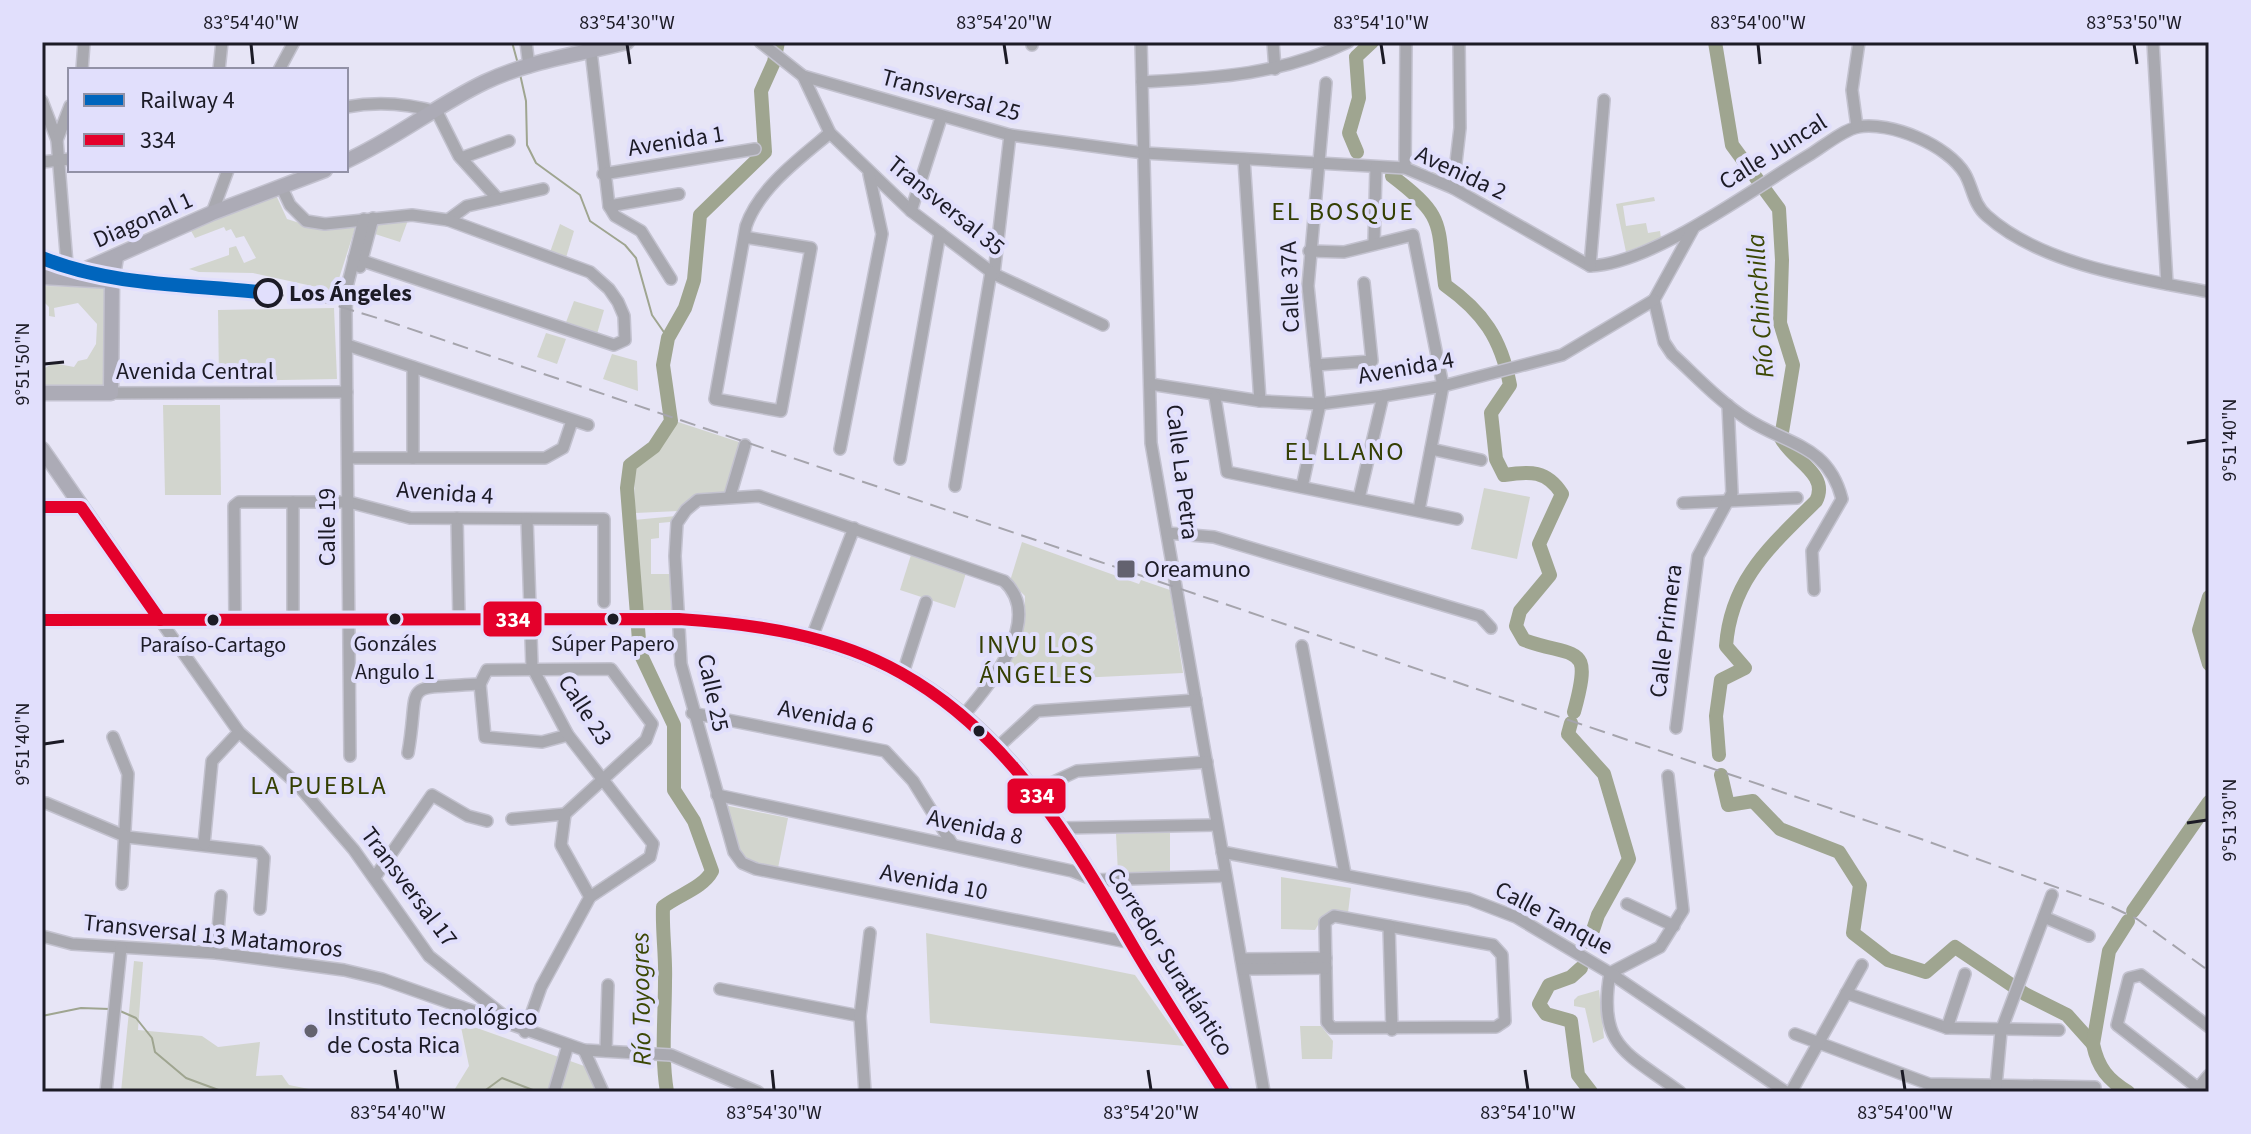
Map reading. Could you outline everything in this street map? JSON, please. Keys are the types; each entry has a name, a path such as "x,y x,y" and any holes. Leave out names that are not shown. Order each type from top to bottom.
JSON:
{"main road":[{"path":"348,160 507,73 627,42"},
{"name":"Diagonal 1","path":"68,277 212,213 320,172"},
{"path":"111,393 112,281 116,257"},
{"path":"42,277 112,281"},
{"name":"Avenida Central","path":"42,393 111,393"},
{"name":"Transversal 17","path":"42,449 160,620"},
{"path":"122,620 150,606"},
{"name":"Corredor Suratlántico","path":"42,620 679,619 737,622 812,637 903,673 998,747 1034,791 1094,880 1224,1092"}],"street":[{"path":"82,68 84,42"},
{"path":"219,68 222,42"},
{"path":"280,68 294,42"},
{"path":"526,42 527,67"},
{"name":"Calle La Petra","path":"1141,42 1151,443 1264,1092"},
{"path":"1273,42 1275,69"},
{"path":"1142,82 1275,69 1310,61 1348,42"},
{"path":"1405,168 1406,42"},
{"path":"1453,188 1460,128 1459,42"},
{"path":"1857,127 1852,90 1859,42"},
{"path":"2153,42 2167,284"},
{"name":"Transversal 25","path":"763,44 803,76 941,118 1010,135 1144,153"},
{"path":"591,51 609,206 615,216 641,231 671,279"},
{"name":"Transversal 35","path":"803,76 830,133 869,174 911,211 993,273 1103,325"},
{"name":"Calle 37A","path":"1302,487 1320,404 1308,286 1326,83"},
{"path":"1604,100 1590,266 1612,262 1693,229"},
{"path":"42,101 57,140 68,277"},
{"path":"348,107 384,103 437,112 461,158 498,199"},
{"path":"57,140 68,112"},
{"path":"911,211 941,118"},
{"path":"49,119 65,120"},
{"name":"Calle Juncal","path":"1693,229 1753,188 1857,127 1880,128 1936,145 1965,173 1974,200 1986,216 2049,251 2078,264 2208,292"},
{"path":"744,237 811,248 781,411 715,399 744,237 756,204 793,164 830,133"},
{"path":"955,486 993,273 1010,135"},
{"path":"461,158 509,141"},
{"name":"Avenida 1","path":"603,174 755,149"},
{"name":"Avenida 2","path":"1144,153 1405,168 1453,188 1590,266"},
{"path":"42,162 68,159"},
{"path":"1244,159 1260,401"},
{"path":"1374,244 1376,167"},
{"path":"212,213 227,172"},
{"path":"840,449 882,234 869,174"},
{"path":"281,186 290,205 306,221 325,224 412,215 448,220 472,232 590,272 609,289 624,316 627,334 621,344 358,259"},
{"path":"448,220 467,206 543,189"},
{"path":"609,206 679,194"},
{"name":"Calle 19","path":"350,756 348,297 354,289 368,218"},
{"path":"1693,229 1654,300 1664,342 1672,354 1745,418 1792,439 1824,462 1842,499 1810,557 1814,590"},
{"path":"900,459 940,233"},
{"path":"1309,251 1344,252 1413,235 1443,386 1419,510"},
{"path":"1316,365 1372,361 1364,283"},
{"name":"Avenida 4","path":"1150,384 1215,397 1260,401 1320,404 1383,396 1443,386 1575,350 1654,300"},
{"path":"347,345 588,425"},
{"path":"413,367 413,458"},
{"name":"Avenida Central","path":"111,393 347,392"},
{"path":"1359,498 1383,396"},
{"path":"1215,397 1227,472 1457,519"},
{"path":"1728,405 1730,501"},
{"path":"348,458 545,458 563,448 572,421"},
{"path":"745,445 730,496 759,496 854,528 1004,581 1018,596 1019,621 990,685 962,717"},
{"path":"1431,449 1481,460"},
{"name":"Calle 25","path":"730,496 698,500 677,523 675,556 681,664 692,713 734,852"},
{"path":"1683,503 1797,498"},
{"name":"Calle Primera","path":"1676,728 1698,556 1730,501"},
{"path":"293,502 293,620"},
{"name":"Avenida 4","path":"235,620 236,503 349,502 410,518 604,519 604,602"},
{"path":"42,507 81,507"},
{"path":"457,518 459,620"},
{"name":"Calle 23","path":"527,519 532,667 568,735 606,779 653,844 650,857 590,897"},
{"path":"812,637 854,528"},
{"path":"1167,533 1214,537 1277,553 1480,616 1491,628"},
{"path":"903,673 926,602"},
{"name":"Transversal 17","path":"160,620 239,732 314,803 375,877 429,956 525,1032"},
{"path":"1302,646 1345,874"},
{"path":"532,667 487,670 480,684 483,733 489,739 542,742 568,735"},
{"name":"Calle 23","path":"532,667 611,669 652,724 646,740 606,779"},
{"path":"408,753 414,694 423,687 480,684"},
{"path":"998,747 1037,711 1196,700"},
{"name":"Avenida 6","path":"692,713 885,751 913,781 952,844"},
{"path":"204,844 212,761 239,732"},
{"path":"113,737 127,765 127,837 122,884"},
{"path":"1034,791 1077,771 1207,762"},
{"path":"1668,776 1683,910 1660,947 1610,973 1608,1025 1615,1043 1680,1092"},
{"path":"512,819 565,814 606,779"},
{"path":"375,877 432,795 468,816 487,821"},
{"name":"Avenida 8","path":"717,795 1072,871 1094,880 1226,876"},
{"path":"46,803 127,837 204,844 262,854 260,909"},
{"path":"525,1032 541,987 590,897 561,845 565,814"},
{"path":"1061,828 1217,825"},
{"name":"Avenida 10","path":"734,852 742,863 756,869 1132,943"},
{"name":"Calle Tanque","path":"1222,852 1469,899 1516,917 1610,973 1788,1092"},
{"path":"1996,1086 2001,1031 2012,994 2052,895"},
{"path":"216,953 221,896"},
{"path":"1627,904 1674,926"},
{"path":"1329,917 1389,926 1489,944 1500,950 1505,1021 1502,1025 1392,1030 1332,1028 1327,1022 1325,922 1329,917"},
{"path":"2044,917 2089,936"},
{"path":"1389,926 1392,1030"},
{"path":"865,1092 860,1016 870,933"},
{"name":"Transversal 13 Matamoros","path":"42,936 72,944 216,953 344,970 382,979 525,1032 584,1050 671,1055 758,1092"},
{"path":"106,1092 121,948"},
{"path":"1242,964 1326,963"},
{"path":"1788,1092 1862,965"},
{"path":"1947,1028 1965,974"},
{"path":"2209,1027 2141,975 2129,978 2117,1025 2201,1090 2209,1075"},
{"path":"606,1051 608,985"},
{"path":"720,989 860,1016"},
{"path":"1846,993 1947,1028 2059,1030"},
{"path":"1795,1034 1929,1084 2041,1089 2095,1087"},
{"path":"554,1092 568,1045"},
{"path":"584,1050 603,1092"}],"shaded area":[{"path":"276,195 287,219 312,227 358,219 335,291 253,273 189,269 229,255 229,248 236,246 244,263 256,258 244,236 236,238 231,229 226,231 224,227 195,238 190,229 234,209"},
{"path":"1654,197 1655,201 1623,206 1626,226 1646,223 1648,233 1660,231 1661,238 1626,252 1616,204"},
{"path":"408,220 400,242 375,234 377,225"},
{"path":"560,224 574,231 565,261 549,255"},
{"path":"42,286 107,287 107,387 42,387 42,370 53,363 74,367 78,361 87,359 96,344 97,324 78,303 54,308 55,317 49,316 49,307 42,300"},
{"path":"574,301 604,310 597,334 565,325"},
{"path":"334,308 337,379 219,381 218,310"},
{"path":"546,333 566,339 557,364 537,357"},
{"path":"612,354 637,361 638,391 603,379"},
{"path":"163,405 220,405 221,495 165,495"},
{"path":"675,421 742,443 725,492 706,495 679,511 635,513 634,468 658,451"},
{"path":"1484,488 1530,497 1517,559 1471,549"},
{"path":"676,516 670,522 659,523 659,538 651,539 651,574 670,574 671,610 642,610 634,520"},
{"path":"1022,542 1139,584 1141,580 1170,590 1183,673 1036,680 1035,674 1024,678 1006,669 1024,621 1025,596 1010,581"},
{"path":"911,555 966,573 955,608 900,590"},
{"path":"724,805 788,818 778,868 748,861 742,855"},
{"path":"1170,832 1170,872 1118,873 1116,834"},
{"path":"1281,877 1351,888 1348,913 1336,911 1324,915 1315,930 1281,929"},
{"path":"926,933 1135,975 1185,1046 930,1023"},
{"path":"134,961 143,962 138,1030 202,1036 218,1047 260,1042 256,1076 282,1075 289,1085 324,1092 121,1092"},
{"path":"1599,990 1604,1038 1593,1043 1585,1008 1574,1006 1574,1000"},
{"path":"460,1022 587,1067 598,1092 453,1092 469,1066"},
{"path":"1300,1026 1321,1026 1333,1041 1332,1059 1302,1059"}],"waterway":[{"path":"512,42 518,64"},
{"name":"Río Toyogres","path":"667,1092 663,907 696,887 712,871 694,821 674,790 674,725 640,653 627,488 630,465 654,447 671,421 663,365 668,338 685,308 694,280 700,215 765,152 761,91 774,62 778,42"},
{"path":"1357,152 1349,133 1359,98 1356,57 1372,42"},
{"name":"Río Chinchilla","path":"1715,42 1732,145 1779,209 1782,260 1780,323 1793,365 1781,438 1814,475 1819,491 1816,501 1756,565 1736,601 1726,646 1745,668 1721,680 1716,716 1719,755"},
{"path":"520,74 526,101 527,145 536,163 580,195 590,221 625,245 636,258 652,315 668,338"},
{"path":"1392,176 1422,201 1430,212 1439,234 1445,285 1480,316 1501,353 1510,385 1491,413 1496,459 1504,475 1522,473 1544,476 1562,494 1539,544 1550,575 1520,611 1516,626 1524,640 1569,653 1581,663 1580,690 1574,712"},
{"path":"2209,597 2199,630 2209,664"},
{"path":"1571,723 1568,734 1604,774 1629,859 1598,915 1589,942"},
{"name":"Río Chinchilla","path":"1721,775 1728,805 1753,801 1780,829 1839,852 1860,885 1853,933 1888,960 1926,972 1955,947 2025,994 2067,1015 2093,1044"},
{"path":"2133,911 2209,802"},
{"path":"2128,921 2109,951 2093,1044 2105,1072 2128,1092"},
{"path":"1581,968 1571,977 1549,985 1539,1004 1546,1014 1571,1021 1578,1075 1591,1092"},
{"path":"42,1016 81,1008 110,1009"},
{"path":"120,1011 136,1018 152,1038 155,1052 186,1078 224,1092"},
{"path":"483,1092 502,1078 538,1092"}],"railway":[{"path":"268,293 321,301 384,320 1921,839 2112,907 2137,919 2209,971"}],"rail line":[{"name":"4","path":"42,258 125,279 268,293"}],"transit line":[{"name":"334","path":"42,507 81,507 160,620"},
{"name":"334","path":"42,620 679,619 765,628 849,649 901,673 940,698 976,728 1008,761 1037,796 1090,873 1224,1092"}],"place":[{"name":"Los Ángeles","path":"268,293"},
{"name":"Oreamuno","path":"1126,569"},
{"name":"Gonzáles Angulo 1","path":"395,619"},
{"name":"Súper Papero","path":"613,619"},
{"name":"Paraíso-Cartago","path":"213,620"},
{"name":"Instituto Tecnológico de Costa Rica","path":"311,1031"}],"district":[{"name":"EL BOSQUE","path":"1343,211"},
{"name":"EL LLANO","path":"1345,451"},
{"name":"INVU LOS ÁNGELES","path":"1037,659"},
{"name":"LA PUEBLA","path":"319,785"}]}
